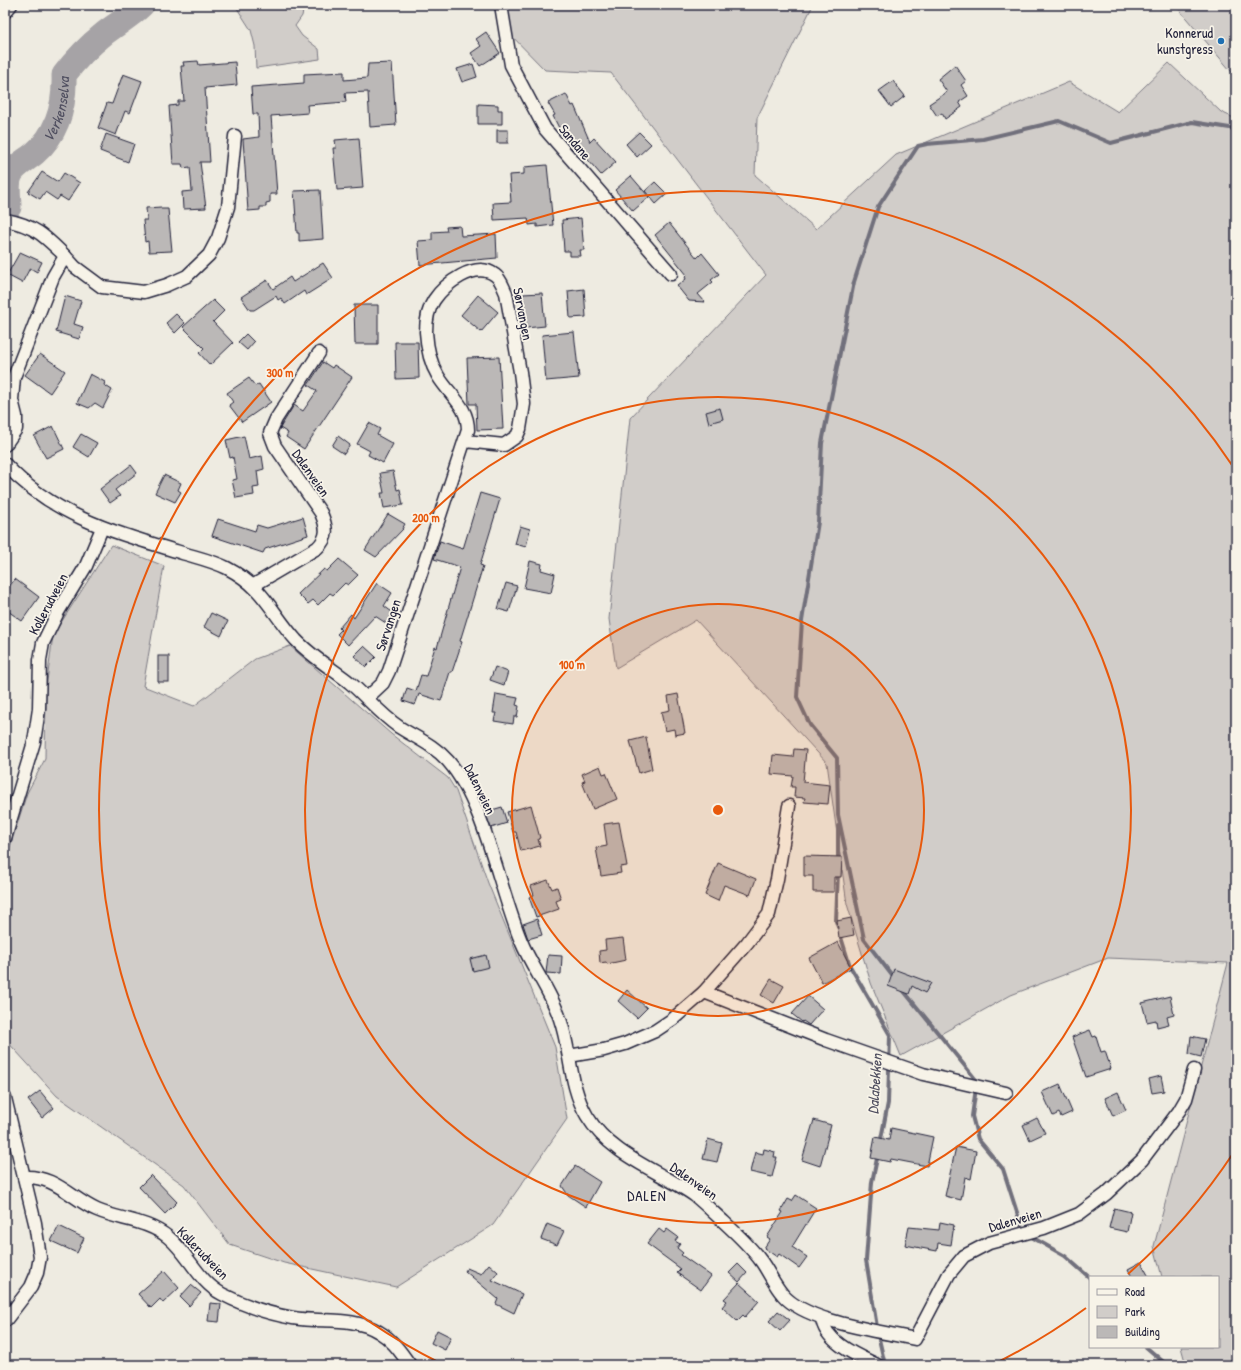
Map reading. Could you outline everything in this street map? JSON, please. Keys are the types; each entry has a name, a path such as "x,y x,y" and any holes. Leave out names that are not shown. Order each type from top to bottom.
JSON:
{"street":[{"path":"5,12 11,5"},
{"name":"Sandane","path":"501,5 511,65 545,129 671,274"},
{"path":"5,220 18,222 43,234 75,267 102,287 144,292 167,285 187,276 209,255 218,238 228,207 235,136"},
{"path":"5,445 16,430 16,416 12,400 14,377 53,278 65,256"},
{"name":"Sørvangen","path":"367,698 383,683 389,671 468,430 465,411 438,376 430,359 426,331 427,320 434,300 446,287 460,276 471,271 482,271 495,274 500,280 506,293 523,390 523,411 520,430 517,436 504,444 465,441"},
{"name":"Dalenveien","path":"254,585 317,548 323,543 326,537 325,522 321,513 275,446 270,433 276,419 319,352"},
{"name":"Dalenveien","path":"5,464 22,483 55,506 102,528 224,566 254,585 300,644 367,698 398,726 440,753 462,779 480,821 519,938 531,965 550,997 560,1018 576,1088 582,1106 594,1126 620,1151 695,1196 745,1242 760,1260 782,1294 790,1302 805,1312 822,1318 915,1340 949,1274 964,1256 989,1243 1044,1228 1079,1214 1106,1194 1142,1160 1179,1111 1186,1099 1194,1070"},
{"name":"Kollerudveien","path":"5,838 34,742 39,709 41,651 58,612 86,566 102,528"},
{"path":"569,1056 604,1050 638,1039 673,1019 704,992 760,928 769,914 777,879 789,806"},
{"path":"704,992 826,1040 923,1074 1006,1093"},
{"path":"5,1098 35,1223 40,1257 37,1273 31,1287 5,1321"},
{"name":"Kollerudveien","path":"24,1177 33,1177 50,1181 98,1210 154,1228 167,1236 177,1246 203,1278 215,1290 231,1298 293,1318 338,1320 366,1326 391,1341 410,1365"},
{"path":"822,1318 823,1326 827,1334 863,1358 877,1365"}],"green space":[{"path":"235,5 304,6 302,16 295,26 302,36 319,49 320,59 256,68 255,46 251,30"},
{"path":"501,5 810,5 812,7 757,118 755,175 816,229 896,155 1069,82 1118,112 1169,63 1221,112 1236,119 1236,1365 1186,1365 1181,1348 1219,1348 1219,1276 1162,1276 1154,1246 1228,963 1108,958 1011,995 901,1056 871,983 847,904 827,763 696,620 616,668 609,619 630,418 766,275 611,73 545,70 504,28"},
{"name":"Konnerud kunstgress","path":"1175,5 1236,5 1236,77"},
{"path":"111,545 164,566 143,686 194,706 255,659 290,646 391,734 448,778 456,791 488,883 555,1047 567,1119 493,1225 396,1287 284,1263 230,1245 184,1185 57,1096 5,1039 5,863 27,793 45,759 46,689 53,635"}],"building":[{"path":"486,32 500,53 480,66 471,53 481,46 476,39"},
{"path":"198,61 199,65 235,62 237,85 205,88 210,162 200,162 206,208 183,209 182,192 192,191 190,167 183,168 182,164 173,164 169,106 178,105 178,101 184,101 181,66 184,66 183,62"},
{"path":"392,63 396,125 370,127 368,92 345,93 346,102 307,105 308,113 271,116 277,194 270,194 270,202 266,203 266,207 260,207 260,210 248,211 243,139 259,137 258,114 253,114 251,87 304,83 304,74 344,72 344,80 367,78 368,64"},
{"path":"473,64 477,77 462,82 457,69"},
{"path":"955,65 966,81 961,85 968,96 959,102 962,107 945,119 942,113 937,116 929,104 947,92 938,79"},
{"path":"123,74 142,81 130,113 125,111 116,135 98,128 107,103 112,104"},
{"path":"893,81 905,96 891,107 879,91"},
{"path":"566,94 572,106 574,105 590,142 594,138 616,162 601,175 576,146 572,149 565,140 553,116 555,115 548,103"},
{"path":"478,104 498,105 498,110 502,110 502,124 478,124"},
{"path":"497,130 508,130 508,143 497,143"},
{"path":"639,132 651,144 637,157 626,144"},
{"path":"106,134 134,144 128,162 100,151"},
{"path":"359,138 363,188 337,190 333,148 336,148 335,140"},
{"path":"547,165 553,225 537,227 537,224 529,225 528,218 494,220 493,203 511,202 509,175 524,174 524,167"},
{"path":"42,172 58,182 64,173 80,183 68,201 60,196 57,200 45,192 40,199 28,192"},
{"path":"631,176 649,197 633,211 615,190"},
{"path":"655,182 667,194 656,204 645,191"},
{"path":"320,190 323,239 299,241 294,191"},
{"path":"161,207 161,209 168,209 172,251 149,252 148,241 145,242 143,220 147,220 146,208"},
{"path":"581,218 584,250 580,250 581,256 570,256 570,251 564,251 562,220"},
{"path":"669,223 697,258 702,253 719,274 711,280 713,282 698,294 705,302 689,301 677,286 686,279 685,277 687,275 655,235"},
{"path":"460,226 461,236 496,234 497,258 420,265 418,241 432,240 432,232 447,231 446,227"},
{"path":"20,252 42,262 37,272 30,268 22,283 7,275"},
{"path":"323,263 333,278 306,295 304,291 285,304 281,298 278,300 276,296 254,310 250,310 241,297 267,280 273,289 290,277 293,282"},
{"path":"584,289 586,317 570,318 568,291"},
{"path":"542,293 545,326 526,328 523,294"},
{"path":"478,295 498,312 481,332 461,315"},
{"path":"65,296 81,301 74,324 83,327 79,339 56,332"},
{"path":"213,300 224,311 213,322 233,343 210,365 199,353 204,348 183,327"},
{"path":"354,305 378,305 378,344 355,344"},
{"path":"176,314 185,323 175,333 166,323"},
{"path":"574,332 579,378 546,381 542,335"},
{"path":"246,334 254,342 247,350 238,342"},
{"path":"395,342 418,342 419,378 396,379"},
{"path":"40,354 65,371 50,393 25,375"},
{"path":"499,357 503,429 477,430 476,404 469,404 467,358"},
{"path":"323,362 332,368 334,365 352,377 304,449 286,437 288,433 280,428 294,405 303,411 317,391 308,385"},
{"path":"90,374 105,382 104,385 112,390 103,408 95,403 89,408 77,403"},
{"path":"249,378 255,386 259,384 271,402 242,422 229,405 233,402 227,393"},
{"path":"720,408 723,419 709,423 706,412"},
{"path":"369,423 380,429 377,435 393,444 383,463 368,455 370,451 357,444"},
{"path":"53,426 64,449 46,458 34,436"},
{"path":"81,434 97,443 89,457 73,447"},
{"path":"244,436 249,459 262,456 264,469 257,471 259,487 253,488 254,495 236,498 232,480 237,479 233,457 230,458 226,440"},
{"path":"338,436 350,445 344,454 332,446"},
{"path":"131,465 137,473 115,490 120,496 110,503 100,489"},
{"path":"393,471 397,490 400,489 403,505 384,508 381,493 384,493 380,473"},
{"path":"164,475 181,483 178,490 181,492 175,502 155,493"},
{"path":"480,493 500,499 480,565 483,566 452,672 450,672 441,701 419,694 415,705 403,701 407,688 416,691 421,675 426,676 435,647 437,648 460,567 434,559 440,541 463,549"},
{"path":"388,514 405,524 403,529 376,557 365,550"},
{"path":"303,517 308,535 265,549 263,553 212,536 218,519 255,531 257,525 267,528"},
{"path":"520,526 530,529 526,547 515,544"},
{"path":"339,559 358,575 348,585 345,583 333,595 330,593 318,605 313,600 308,604 298,594 324,569 327,571"},
{"path":"530,561 542,564 541,570 555,574 551,593 524,588"},
{"path":"15,579 39,597 22,621 5,609 5,592"},
{"path":"377,583 392,593 384,606 396,615 389,625 375,616 348,645 337,634 341,630 339,628 351,614 354,618"},
{"path":"506,583 517,586 509,612 498,609"},
{"path":"211,613 228,621 221,636 204,627"},
{"path":"364,646 376,657 366,667 354,656"},
{"path":"158,656 169,656 169,682 158,682"},
{"path":"495,667 508,672 504,685 490,680"},
{"path":"496,694 518,698 516,705 519,706 517,717 514,717 513,724 494,721 496,713 493,713"},
{"path":"678,694 685,733 675,735 674,729 665,731 661,712 670,710 668,696"},
{"path":"646,737 652,769 639,773 630,741"},
{"path":"794,749 806,750 803,782 830,785 828,804 804,802 805,798 794,797 795,787 791,787 793,776 771,774 773,755 793,757"},
{"path":"600,766 603,774 606,773 617,799 593,809 582,782 585,781 582,774"},
{"path":"531,805 540,838 538,839 540,846 521,851 516,832 513,832 507,812"},
{"path":"502,807 507,823 491,828 485,812"},
{"path":"619,822 627,866 620,867 621,873 601,876 596,848 607,846 604,824"},
{"path":"804,856 842,857 841,877 834,877 834,892 813,892 813,876 804,876"},
{"path":"718,863 756,879 750,895 724,885 718,901 705,895"},
{"path":"548,880 552,889 557,887 561,899 556,901 559,909 536,917 529,897 534,895 531,886"},
{"path":"851,918 854,935 839,938 837,921"},
{"path":"537,919 542,935 528,939 523,924"},
{"path":"623,938 626,960 607,964 606,962 600,963 599,951 606,950 605,940"},
{"path":"838,942 851,968 822,983 809,958"},
{"path":"486,955 489,967 473,971 470,959"},
{"path":"548,955 562,956 561,974 546,973"},
{"path":"894,969 931,983 925,993 912,986 909,994 888,986"},
{"path":"771,979 784,986 774,1003 761,995"},
{"path":"627,990 647,1008 637,1018 618,1001"},
{"path":"808,996 823,1009 809,1025 803,1021 802,1022 792,1014"},
{"path":"1170,996 1174,1015 1167,1017 1169,1024 1157,1027 1156,1020 1147,1022 1142,1003"},
{"path":"1090,1030 1093,1037 1096,1036 1101,1052 1105,1051 1111,1069 1086,1077 1072,1037"},
{"path":"1191,1036 1205,1039 1201,1057 1189,1054"},
{"path":"1161,1076 1164,1091 1152,1093 1149,1079"},
{"path":"1060,1084 1072,1112 1061,1117 1059,1113 1053,1116 1042,1092"},
{"path":"40,1091 54,1108 42,1118 28,1100"},
{"path":"1118,1092 1126,1110 1113,1116 1105,1098"},
{"path":"1037,1118 1045,1133 1030,1140 1023,1125"},
{"path":"814,1120 831,1125 820,1166 802,1160"},
{"path":"891,1128 933,1137 927,1166 891,1159 890,1162 871,1158 875,1137 889,1140"},
{"path":"708,1139 722,1143 717,1162 703,1159"},
{"path":"956,1147 976,1151 971,1179 965,1177 961,1200 945,1196"},
{"path":"764,1149 775,1152 774,1157 777,1157 772,1177 750,1172 755,1152 763,1154"},
{"path":"575,1166 600,1182 586,1207 568,1195 562,1186"},
{"path":"151,1175 177,1202 165,1214 139,1187"},
{"path":"796,1195 816,1208 792,1247 807,1257 799,1268 779,1254 777,1257 764,1248 770,1239 767,1237 783,1212 781,1211 788,1199 792,1201"},
{"path":"1114,1208 1131,1212 1127,1232 1109,1228"},
{"path":"940,1222 954,1225 951,1245 938,1243 937,1251 905,1245 909,1227 939,1230"},
{"path":"547,1224 564,1231 557,1245 541,1239"},
{"path":"59,1226 84,1238 77,1253 51,1241"},
{"path":"659,1229 664,1233 667,1229 678,1237 675,1241 680,1244 677,1248 683,1253 681,1255 711,1276 701,1290 677,1273 681,1269 647,1244"},
{"path":"1141,1262 1148,1276 1132,1276 1128,1269"},
{"path":"489,1264 498,1272 492,1280 522,1294 514,1313 496,1304 498,1299 465,1271 467,1268 481,1274"},
{"path":"738,1264 747,1273 739,1282 729,1273"},
{"path":"164,1271 179,1288 163,1303 160,1299 151,1308 138,1294"},
{"path":"739,1283 759,1301 745,1317 743,1315 737,1321 722,1307 727,1301 724,1299"},
{"path":"191,1285 201,1293 189,1306 180,1297"},
{"path":"210,1303 221,1304 219,1322 208,1321"},
{"path":"778,1311 790,1320 780,1331 769,1321"},
{"path":"437,1330 451,1337 445,1350 431,1343"}],"waterway":[{"name":"Verkenselva","path":"9,207 8,186 11,174 15,168 43,145 55,127 63,97 64,75 94,42 142,5"},
{"path":"894,978 864,939 838,815 837,758 810,725 797,697 802,621 818,522 822,443 854,282 878,207 918,146 927,144 983,139 1059,121 1111,143 1192,122 1236,129"},
{"name":"Dalabekken","path":"838,826 838,861"},
{"name":"Dalabekken","path":"838,872 836,921 838,927"},
{"name":"Dalabekken","path":"840,934 850,966 890,1035 888,1103 880,1144"},
{"path":"903,990 977,1081 972,1116 978,1139 1003,1169 1023,1231"},
{"name":"Dalabekken","path":"878,1154 872,1182 866,1260 879,1339 885,1365"},
{"path":"1028,1235 1065,1256 1089,1277"},
{"path":"1147,1348 1167,1365"}],"place":[{"name":"Konnerud kunstgress","path":"1221,41"}],"district":[{"name":"DALEN","path":"647,1196"}]}
